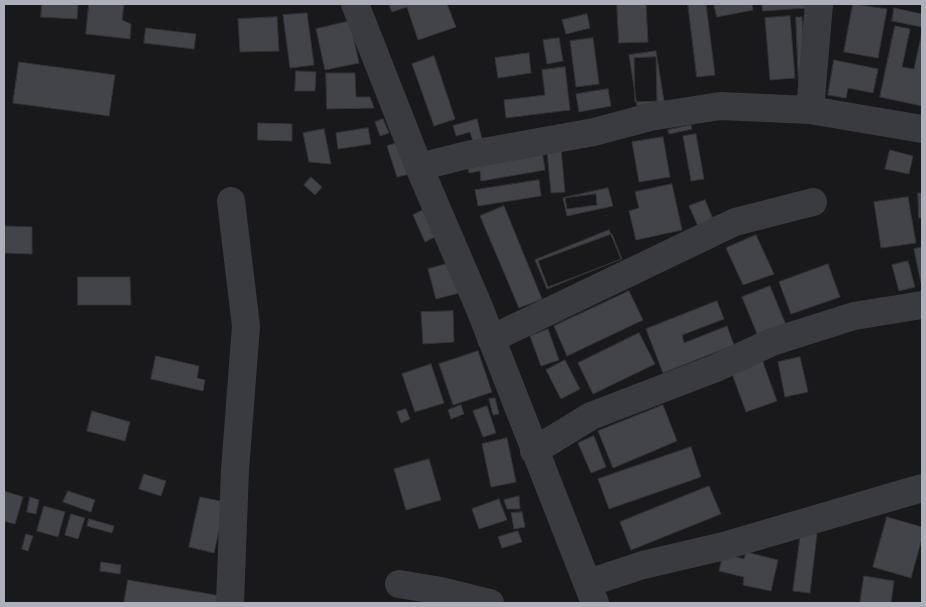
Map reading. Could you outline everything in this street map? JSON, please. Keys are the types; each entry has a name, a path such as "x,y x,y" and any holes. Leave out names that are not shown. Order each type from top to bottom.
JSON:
{"street":[{"path":"355,4 419,167 491,339 591,593 643,565 733,543 922,488"},
{"path":"810,110 819,4"},
{"path":"419,167 467,155 594,132 650,117 720,106 810,110 922,129"},
{"path":"230,603 235,470 246,326 231,201"},
{"path":"491,339 735,222 813,202"},
{"path":"534,451 591,416 716,368 772,342 854,316 922,304"},
{"path":"399,584 441,591 490,603"}],"building":[{"path":"42,4 78,4 77,19 41,17"},
{"path":"89,4 124,4 122,20 131,24 130,39 86,34"},
{"path":"389,4 447,4 456,27 418,40 407,7 392,12"},
{"path":"617,4 646,4 648,42 619,43"},
{"path":"688,4 706,4 715,75 697,77"},
{"path":"714,4 752,4 753,10 717,17"},
{"path":"762,4 806,4 806,8 763,11"},
{"path":"853,4 887,9 878,58 844,52"},
{"path":"894,8 922,14 922,27 892,21"},
{"path":"307,13 314,65 290,68 283,15"},
{"path":"587,14 590,28 566,34 562,20"},
{"path":"790,16 795,78 770,80 765,18"},
{"path":"277,17 279,51 240,52 238,19"},
{"path":"796,17 802,17 805,88 799,89"},
{"path":"350,21 359,63 325,70 316,29"},
{"path":"895,26 910,29 902,67 914,69 922,32 922,106 880,97"},
{"path":"146,28 196,34 194,49 144,43"},
{"path":"559,38 563,61 547,64 543,40"},
{"path":"593,38 599,84 576,87 570,41"},
{"path":"656,51 664,101 637,106 629,55"},
{"path":"529,53 531,73 498,78 495,58"},
{"path":"434,56 455,119 434,126 412,64"},
{"path":"656,57 657,101 635,102 634,58"},
{"path":"834,60 878,69 873,93 848,88 846,98 828,95"},
{"path":"19,62 115,75 109,116 13,103"},
{"path":"565,67 570,110 506,118 504,100 545,95 542,70"},
{"path":"296,71 316,72 315,91 295,91"},
{"path":"326,73 355,73 356,97 370,97 374,108 327,109"},
{"path":"608,89 611,106 579,112 576,94"},
{"path":"383,119 389,133 380,136 375,122"},
{"path":"477,119 482,139 473,141 470,132 456,136 453,126"},
{"path":"258,123 292,124 292,141 258,140"},
{"path":"691,125 692,129 669,134 668,130"},
{"path":"368,128 371,144 338,149 336,133"},
{"path":"324,129 331,164 309,162 303,133"},
{"path":"696,134 704,179 691,181 683,136"},
{"path":"663,137 670,177 639,182 632,142"},
{"path":"400,142 410,174 397,177 387,146"},
{"path":"561,149 565,192 551,193 547,150"},
{"path":"890,150 913,156 909,174 885,169"},
{"path":"542,151 545,170 481,181 480,171 469,173 467,164"},
{"path":"311,177 322,187 315,195 304,185"},
{"path":"539,180 541,196 478,206 475,190"},
{"path":"672,184 682,230 636,240 629,211 639,208 635,192"},
{"path":"608,188 613,206 567,216 563,198"},
{"path":"918,193 922,193 922,218 919,218"},
{"path":"596,194 597,205 567,209 565,198"},
{"path":"908,197 916,243 881,248 874,202"},
{"path":"705,200 713,219 698,226 689,206"},
{"path":"504,206 542,299 519,308 480,216"},
{"path":"423,210 435,237 425,242 413,215"},
{"path":"5,226 32,227 32,254 5,253"},
{"path":"609,230 621,259 547,289 535,260"},
{"path":"612,234 622,259 548,287 538,261"},
{"path":"756,235 774,274 743,285 726,248"},
{"path":"922,247 922,283 921,283 914,249"},
{"path":"908,261 915,287 899,291 892,265"},
{"path":"450,263 459,293 436,299 428,269"},
{"path":"828,264 840,297 791,314 779,282"},
{"path":"78,277 130,277 131,305 78,305"},
{"path":"770,286 786,325 758,336 742,297"},
{"path":"629,291 643,320 567,356 554,326"},
{"path":"717,301 724,319 682,335 684,343 727,326 734,345 663,373 646,329"},
{"path":"453,311 454,342 423,344 421,312"},
{"path":"548,329 559,360 541,366 530,336"},
{"path":"639,333 655,364 593,394 578,363"},
{"path":"478,351 492,392 453,405 439,364"},
{"path":"156,356 199,366 197,378 205,380 203,391 151,379"},
{"path":"761,357 777,401 746,412 730,368"},
{"path":"800,357 808,392 785,397 778,362"},
{"path":"565,360 580,389 561,399 546,370"},
{"path":"431,364 444,403 415,412 402,374"},
{"path":"495,398 499,414 493,415 489,399"},
{"path":"461,405 464,414 451,419 448,410"},
{"path":"663,405 677,441 613,468 598,431"},
{"path":"487,406 496,433 483,437 473,411"},
{"path":"406,409 410,419 401,423 397,412"},
{"path":"92,411 130,422 125,441 87,431"},
{"path":"594,436 606,467 591,473 578,443"},
{"path":"507,438 516,482 491,487 482,444"},
{"path":"691,447 701,477 609,509 598,479"},
{"path":"429,459 441,500 406,510 394,469"},
{"path":"144,474 166,481 161,496 139,489"},
{"path":"709,486 721,514 631,550 620,522"},
{"path":"4,491 23,497 15,524 4,521"},
{"path":"68,491 95,500 91,512 63,502"},
{"path":"519,496 520,509 507,509 504,500"},
{"path":"30,497 39,500 36,514 27,512"},
{"path":"200,497 225,502 214,553 189,547"},
{"path":"499,499 507,520 479,529 472,509"},
{"path":"44,506 65,512 58,537 37,531"},
{"path":"522,512 525,527 514,529 511,513"},
{"path":"71,514 85,518 78,539 65,535"},
{"path":"887,517 922,527 922,538 911,578 873,567"},
{"path":"89,519 114,526 112,533 87,526"},
{"path":"518,531 522,542 502,548 498,537"},
{"path":"801,532 817,534 810,593 793,591"},
{"path":"26,534 33,536 28,551 22,549"},
{"path":"746,552 778,560 771,591 743,585 744,577 719,571 723,554 744,559"},
{"path":"101,562 121,565 120,574 100,571"},
{"path":"864,576 894,581 891,603 860,603"},
{"path":"128,580 221,596 219,603 124,603"}]}
